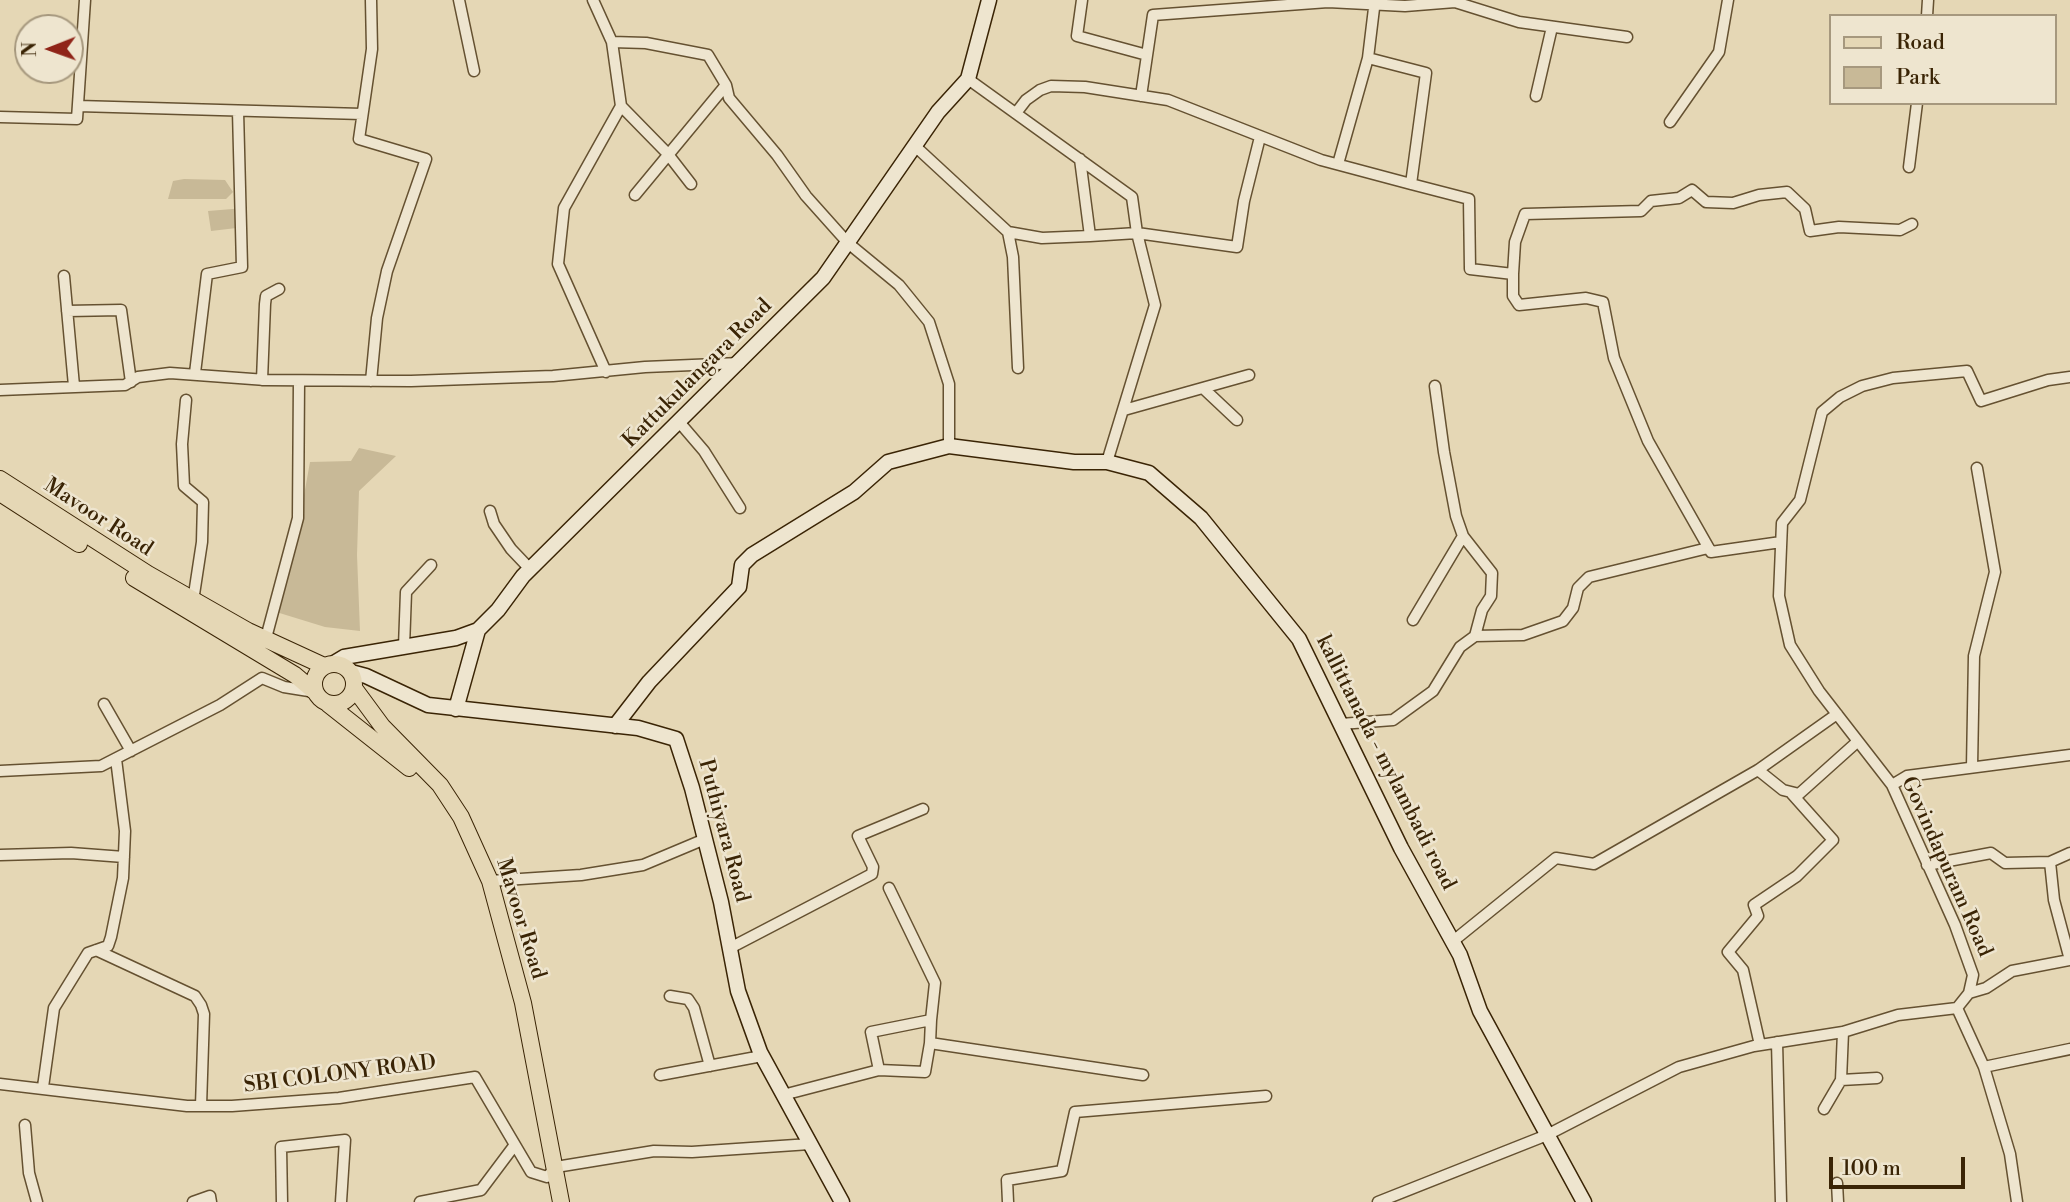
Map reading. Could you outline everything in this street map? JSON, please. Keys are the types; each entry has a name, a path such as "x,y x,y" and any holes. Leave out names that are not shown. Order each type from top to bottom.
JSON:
{"main road":[{"name":"Mavoor Road","path":"0,479 94,541 193,601 266,638 329,665 353,680 382,726 440,785 461,817 490,881 517,981 552,1172 551,1202"},
{"name":"Mavoor Road","path":"0,493 150,589 295,675 425,781 452,821 471,861 499,945 561,1202"},
{"path":"315,692 314,678 329,665"},
{"path":"328,704 346,701 353,680"}],"street":[{"path":"0,117 77,119 85,0"},
{"path":"370,0 372,49 359,139 426,159 387,271 377,318 371,381"},
{"path":"459,0 474,71"},
{"path":"593,0 612,43 621,106 667,153 691,184"},
{"name":"Kattukulangara Road","path":"329,665 344,657 456,638 478,630 498,610 530,569 680,423 823,278 938,112 968,79 989,0"},
{"path":"1082,0 1077,36 1147,55"},
{"path":"1670,122 1720,52 1728,0"},
{"path":"1338,164 1368,58 1375,1"},
{"path":"1141,96 1153,15 1328,2 1375,1 1405,6 1455,2 1519,22 1628,37"},
{"path":"1536,96 1552,27"},
{"path":"612,43 646,44 708,55 726,85 729,98 777,155 806,196 848,243 900,285 929,322 949,384 949,446"},
{"path":"1368,58 1426,73 1410,184"},
{"path":"968,79 1132,197 1137,233 1155,305 1107,462"},
{"path":"635,195 667,153 726,85"},
{"path":"1016,113 1040,90 1051,86 1085,87 1168,100 1321,160 1469,199 1469,269 1513,274"},
{"path":"1909,167 1917,105"},
{"path":"78,106 362,114"},
{"path":"606,372 558,264 564,208 621,106"},
{"path":"195,373 207,274 242,267 238,111"},
{"path":"916,147 1008,232 1042,238 1137,233 1237,247 1244,201 1260,137"},
{"path":"1080,159 1090,236"},
{"path":"1781,542 1711,552 1648,441 1614,358 1603,302 1586,298 1518,305 1513,296 1515,242 1525,214 1641,211 1651,201 1679,198 1692,190 1706,202 1733,203 1759,195 1787,192 1805,209 1810,231 1849,227 1900,229 1912,224"},
{"path":"1008,232 1013,257 1018,369"},
{"path":"64,276 74,386"},
{"path":"262,380 266,296 279,289"},
{"path":"67,311 121,310 131,382"},
{"path":"0,390 125,385 138,377 195,373 262,380 371,381 606,372 646,366 740,363"},
{"name":"Govindapuram Road","path":"1969,993 1973,975 1955,925 1892,785 1857,742 1790,645 1779,596 1782,523 1800,500 1822,412 1840,397 1862,386 1893,378 1968,371 1981,401 2070,377"},
{"path":"1124,410 1249,375"},
{"path":"266,638 298,518 299,381"},
{"path":"1341,724 1393,720 1433,691 1460,648 1475,636 1482,610 1491,596 1492,573 1463,536 1454,503 1435,386"},
{"path":"1203,388 1237,420"},
{"path":"186,400 182,444 184,486 203,502 202,542 193,601"},
{"path":"680,423 704,451 740,508"},
{"name":"kallittanada - mylambadi road","path":"615,726 649,682 739,587 742,565 752,555 854,492 888,462 949,446 1074,462 1107,462 1149,473 1201,518 1300,639 1401,848 1452,942 1480,1011 1584,1202"},
{"path":"1972,767 1974,656 1995,572 1977,468"},
{"path":"490,511 494,524 511,549 530,569"},
{"path":"1413,620 1463,536"},
{"path":"1475,636 1523,635 1563,621 1573,608 1578,588 1589,577 1709,548"},
{"path":"404,647 406,592 430,565"},
{"path":"456,709 478,630"},
{"name":"Puthiyara Road","path":"353,680 366,676 428,705 638,728 676,739 705,839 738,991 762,1056 842,1202"},
{"path":"0,771 101,766 220,705 262,678 284,687 315,692"},
{"path":"104,704 131,751"},
{"path":"1452,942 1556,858 1594,864 1758,770 1837,714"},
{"path":"1792,794 1799,794 1857,742"},
{"path":"1892,785 1907,776 2070,755"},
{"path":"43,1087 54,1008 88,953 108,946 111,937 123,878 125,831 116,759"},
{"path":"1758,770 1792,794 1833,840 1797,876 1754,905 1758,916 1728,952 1742,970 1760,1045"},
{"path":"730,948 872,874 873,867 858,836 923,809"},
{"path":"490,881 581,875 643,865 705,839"},
{"path":"0,855 71,853 124,857"},
{"path":"1927,865 1991,853 2006,863 2050,862 2070,853"},
{"path":"1378,1202 1407,1197 1547,1135 1679,1067 1760,1045 1843,1032 1898,1016 1957,1008 1969,993 1986,988 2012,971 2070,960 2054,900 2050,862"},
{"path":"783,1095 879,1070 925,1072 935,983 889,888"},
{"path":"96,950 195,996 204,1014 201,1106"},
{"path":"670,996 688,999 694,1008 710,1066"},
{"path":"1957,1008 1984,1067 2010,1154 2017,1202"},
{"path":"879,1070 872,1032 930,1020"},
{"path":"1824,1109 1841,1080 1843,1032"},
{"path":"1777,1042 1782,1202"},
{"path":"930,1043 1143,1076"},
{"path":"1984,1067 2070,1049"},
{"path":"660,1075 762,1056"},
{"name":"SBI COLONY ROAD","path":"0,1084 201,1106 272,1105 409,1089 475,1077 531,1172 552,1172"},
{"path":"1841,1080 1877,1078"},
{"path":"1008,1202 1007,1180 1062,1171 1075,1112 1266,1096"},
{"path":"24,1125 29,1173 37,1202"},
{"path":"282,1202 281,1147 345,1140 341,1202"},
{"path":"552,1172 654,1151 692,1152 810,1144"},
{"path":"420,1202 481,1191 514,1146"},
{"path":"1837,1182 1838,1202"},
{"path":"193,1202 210,1196 211,1202"}],"green space":[{"path":"225,180 233,192 226,199 168,199 173,181"},
{"path":"245,208 245,227 211,231 208,211"},
{"path":"359,448 396,456 359,491 357,555 360,631 325,627 273,611 301,512 310,462 351,461"}]}
